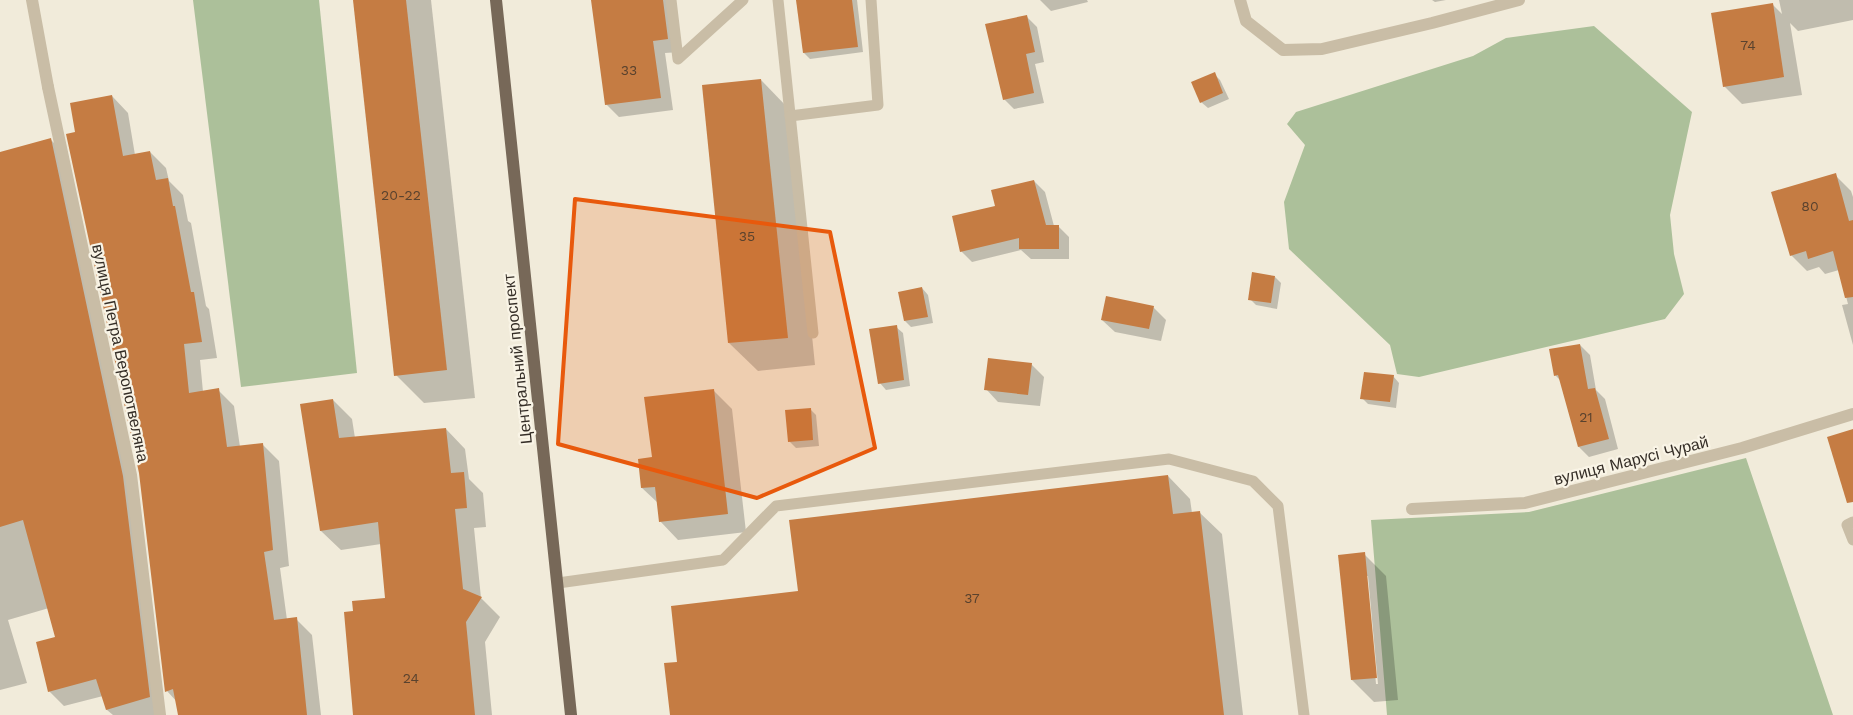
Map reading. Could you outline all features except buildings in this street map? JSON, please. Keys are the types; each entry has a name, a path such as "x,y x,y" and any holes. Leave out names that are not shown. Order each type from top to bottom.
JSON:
{"main road":[{"name":"Центральний проспект","path":"496,0 571,715"}],"street":[{"name":"вулиця Петра Веропотвеляна","path":"32,0 48,87 131,475 160,715"},
{"path":"1240,0 1246,21 1283,50 1322,49 1519,0"},
{"name":"вулиця Марусі Чурай","path":"1412,509 1525,503 1742,448 1853,414"}],"lane":[{"path":"671,0 678,59 744,0"},
{"path":"778,0 813,333"},
{"path":"790,116 878,105 871,0"},
{"path":"558,583 723,560 776,506 1169,459 1253,481 1278,506 1304,715"},
{"path":"1853,522 1847,525 1853,540"}],"highlighted area":[{"path":"575,199 830,232 875,448 757,498 558,444"}],"green space":[{"path":"193,0 319,0 357,373 241,387"},
{"path":"1594,26 1692,112 1670,215 1674,254 1684,294 1665,319 1419,377 1397,374 1390,345 1289,249 1284,202 1305,145 1287,124 1296,112 1473,56 1506,38"},
{"path":"1746,458 1833,715 1387,715 1371,520 1529,512"}]}
